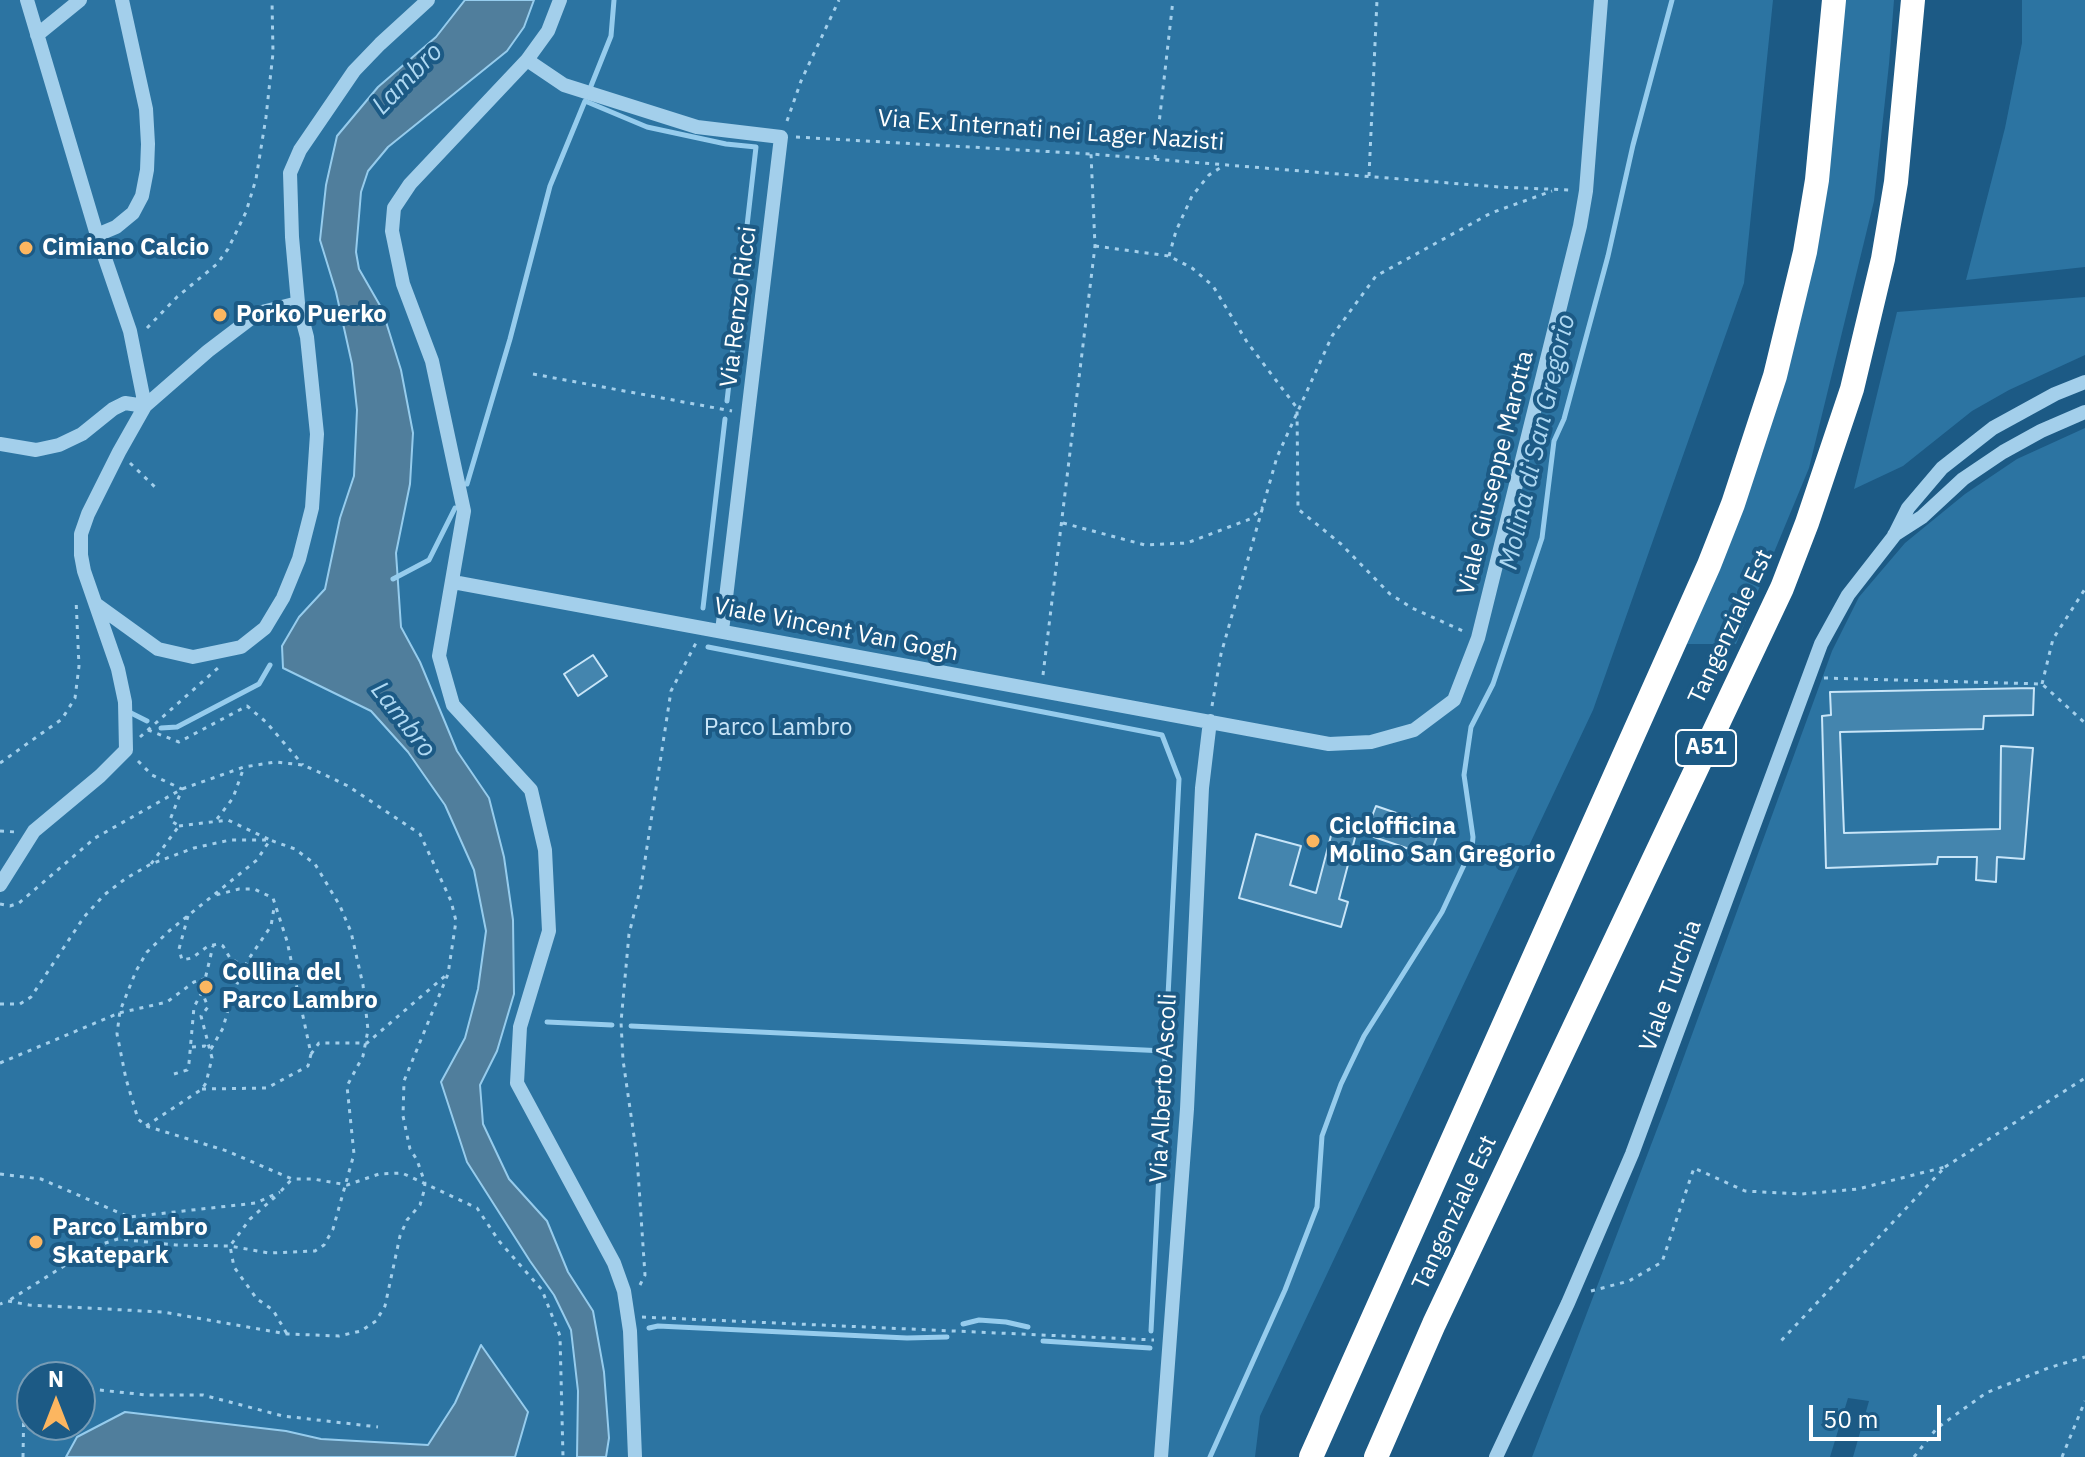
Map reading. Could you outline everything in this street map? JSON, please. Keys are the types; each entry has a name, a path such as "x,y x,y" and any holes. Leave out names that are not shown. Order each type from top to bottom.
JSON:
{"highway":[{"name":"Tangenziale Est","path":"1311,1457 1702,580 1733,504 1775,376 1805,252 1820,156 1834,0"},
{"name":"Tangenziale Est","path":"1376,1457 1434,1324 1782,588 1807,523 1852,389 1883,259 1896,182 1913,0"}],"street":[{"path":"27,0 97,235 133,342 145,406"},
{"path":"37,35 80,0"},
{"path":"97,235 121,224 133,213 142,196 147,170 146,109 122,0"},
{"path":"97,605 158,649 193,657 241,647 265,628 283,598 299,559 312,508 317,434 307,337 298,303 290,173 300,150 354,71 428,0"},
{"path":"560,0 548,31 527,60 410,184 394,208 392,231 396,258 432,361 464,511 439,656 453,705 531,790 545,850 549,931 520,1027 517,1083 614,1263 629,1312 635,1457"},
{"name":"Viale Giuseppe Marotta","path":"1210,721 1329,744 1371,742 1414,730 1454,700 1478,638 1580,226 1586,191 1601,0"},
{"path":"527,60 564,85 656,115 697,127 781,137"},
{"name":"Via Renzo Ricci","path":"722,631 781,137"},
{"path":"0,885 34,831 126,750 125,702 118,669 84,571 81,534 119,452 145,406 208,351 258,313 298,303"},
{"name":"Viale Turchia","path":"1496,1457 1568,1303 1632,1154 1821,644 1848,595 1894,536 1908,508 1942,468 1993,428 2055,394 2085,382"},
{"path":"0,444 36,450 59,445 82,434 125,403 145,406"},
{"name":"Viale Turchia","path":"1894,536 1922,517 1963,479 2003,452 2085,412"},
{"name":"Viale Vincent Van Gogh","path":"453,582 1210,721"},
{"name":"Via Alberto Ascoli","path":"1161,1457 1187,1109 1202,788 1210,721"}],"path":[{"path":"133,342 177,297 217,264 246,212 256,179 266,117 273,53 272,0"},
{"path":"781,137 801,81 839,0"},
{"path":"1155,159 1173,0"},
{"path":"1369,176 1377,0"},
{"name":"Via Ex Internati nei Lager Nazisti","path":"781,137 1091,154 1586,191"},
{"path":"1041,690 1095,246 1091,154"},
{"path":"1169,256 1176,231 1192,196 1209,175 1225,165"},
{"path":"1210,721 1221,654 1277,457 1332,336 1376,276 1491,213 1554,190"},
{"path":"1095,246 1169,256 1192,268 1213,286 1247,342 1297,408 1298,509 1341,544 1390,594 1412,608 1478,638"},
{"path":"533,374 748,414"},
{"path":"119,452 156,488"},
{"path":"1063,523 1145,545 1187,543 1250,519 1263,507"},
{"path":"0,763 62,719 75,698 79,635 75,591 84,571"},
{"path":"2042,684 2053,639 2085,589"},
{"path":"705,627 671,691 641,886 629,934 621,1022 622,1047 637,1157 645,1275 629,1312 1170,1341"},
{"path":"182,789 152,775 126,750 241,647"},
{"path":"1810,678 2042,684 2085,723"},
{"path":"148,730 179,742 247,706 266,722 303,765"},
{"path":"0,904 10,906 19,903 95,838 182,789 244,767 275,762 303,765 348,786 420,834 451,901 456,921 448,974 404,1081 403,1116 407,1138 425,1183 420,1205 407,1220 400,1236 385,1306 376,1321 361,1331 339,1336 287,1334 163,1312 29,1305 8,1301"},
{"path":"216,820 233,798 244,767"},
{"path":"0,1304 96,1246 118,1239 230,1246 269,1253 315,1251 324,1245 333,1229 354,1154 347,1086 367,1043 367,1010 351,932 340,906 315,864 295,849 228,820 179,826 170,820 182,789"},
{"path":"151,864 179,826"},
{"path":"0,1004 20,1004 31,997 84,917 104,895 125,879 151,864 194,848 230,840 270,840"},
{"path":"270,840 257,860 147,952 119,1013 117,1034 138,1119 146,1126 227,1151 292,1179 347,1185 379,1174 402,1173 477,1208 499,1241 542,1290 560,1336 563,1457"},
{"path":"212,896 239,889 254,889 273,898 287,941 311,1054"},
{"path":"211,1050 223,1028 232,995 248,960 271,926 275,904"},
{"path":"188,915 179,949 182,960 218,944 238,963 242,973"},
{"path":"174,1074 187,1070 192,1047 194,1007 202,992 213,946"},
{"path":"238,963 248,960"},
{"path":"146,1126 202,1089 267,1088 308,1066 311,1054 319,1043 367,1043 448,974"},
{"path":"0,1063 119,1013 167,1002 194,982 204,979"},
{"path":"202,992 208,1007 201,1016 211,1050 212,1066 202,1089"},
{"path":"192,1047 205,1046 211,1050"},
{"path":"1779,1343 1945,1167 2085,1078"},
{"path":"1568,1303 1583,1292 1629,1281 1662,1262 1694,1168 1745,1191 1801,1194 1858,1189 1945,1167"},
{"path":"0,1174 41,1179 129,1217 256,1203 280,1192"},
{"path":"287,1334 273,1310 257,1299 234,1267 230,1246 250,1219 292,1179"},
{"path":"1914,1457 1937,1428 1986,1393 2085,1357"},
{"path":"96,1390 147,1395 203,1395 283,1416 378,1427"},
{"path":"2062,1457 2085,1401"}],"green space":[{"name":"Parco Lambro","path":"0,0 1773,0 1744,283 1593,710 1260,1416 1255,1457 0,1457"},
{"path":"1844,0 1894,0 1874,201 1809,468 1736,644 1685,644 1763,452"},
{"path":"2022,0 2085,0 2085,267 1966,280 2005,128 2022,43"},
{"path":"2085,297 2085,355 1972,411 1903,466 1854,489 1897,312"},
{"path":"2085,428 2085,1457 1853,1457 1869,1401 1848,1398 1830,1457 1532,1457 1667,1103 1832,651 1859,597 1905,543 1965,494 2017,459"}],"water":[{"name":"Lambro","path":"465,0 534,0 524,27 507,51 388,147 368,171 361,192 356,252 359,269 382,309 401,370 413,433 410,484 396,553 401,627 420,662 457,751 489,798 504,857 513,920 514,994 497,1051 480,1085 483,1124 509,1179 547,1221 568,1272 593,1311 604,1372 609,1438 606,1457 577,1457 578,1391 571,1330 554,1295 467,1162 441,1082 465,1038 478,989 486,931 474,870 445,805 408,752 371,711 283,668 282,646 299,617 325,589 340,518 354,476 357,410 352,364 336,292 320,240 326,185 337,136 378,87 436,37"},
{"path":"481,1345 528,1412 515,1457 66,1457 75,1441 96,1441 96,1427 125,1412 286,1431 321,1439 428,1445 455,1403"}],"building":[{"path":"593,655 607,676 578,696 564,674"},
{"path":"2034,688 2033,715 1984,716 1983,729 1840,732 1844,833 2000,829 2001,746 2033,748 2024,859 1997,857 1996,882 1976,880 1977,857 1938,857 1937,864 1826,868 1822,716 1831,715 1830,692"},
{"path":"1376,806 1440,828 1430,856 1365,834"},
{"path":"1333,828 1356,834 1339,899 1348,902 1341,927 1239,898 1256,834 1301,846 1290,885 1316,893"}],"waterway":[{"path":"591,86 611,36 614,0"},
{"name":"Molina di San Gregorio","path":"1210,1457 1285,1290 1317,1207 1322,1136 1341,1084 1364,1036 1442,912 1472,848 1464,775 1471,727 1493,684 1542,538 1554,441 1564,419 1608,256 1633,145 1672,0"},
{"path":"467,484 510,339 550,186 585,101 647,127 726,144 756,147 727,401"},
{"path":"703,608 725,419"},
{"path":"393,579 429,560 455,508"},
{"path":"708,647 1162,735 1179,779 1151,1331"},
{"path":"161,728 177,727 259,684 270,665"},
{"path":"131,713 147,721"},
{"path":"547,1022 612,1025"},
{"path":"631,1026 1165,1051"},
{"path":"963,1324 979,1320 1028,1327"},
{"path":"649,1328 947,1337"},
{"path":"1043,1341 1150,1348"}],"place":[{"name":"Cimiano Calcio","path":"26,248"},
{"name":"Porko Puerko","path":"220,315"},
{"name":"Ciclofficina Molino San Gregorio","path":"1313,841"},
{"name":"Collina del Parco Lambro","path":"206,987"},
{"name":"Parco Lambro Skatepark","path":"36,1242"}]}
